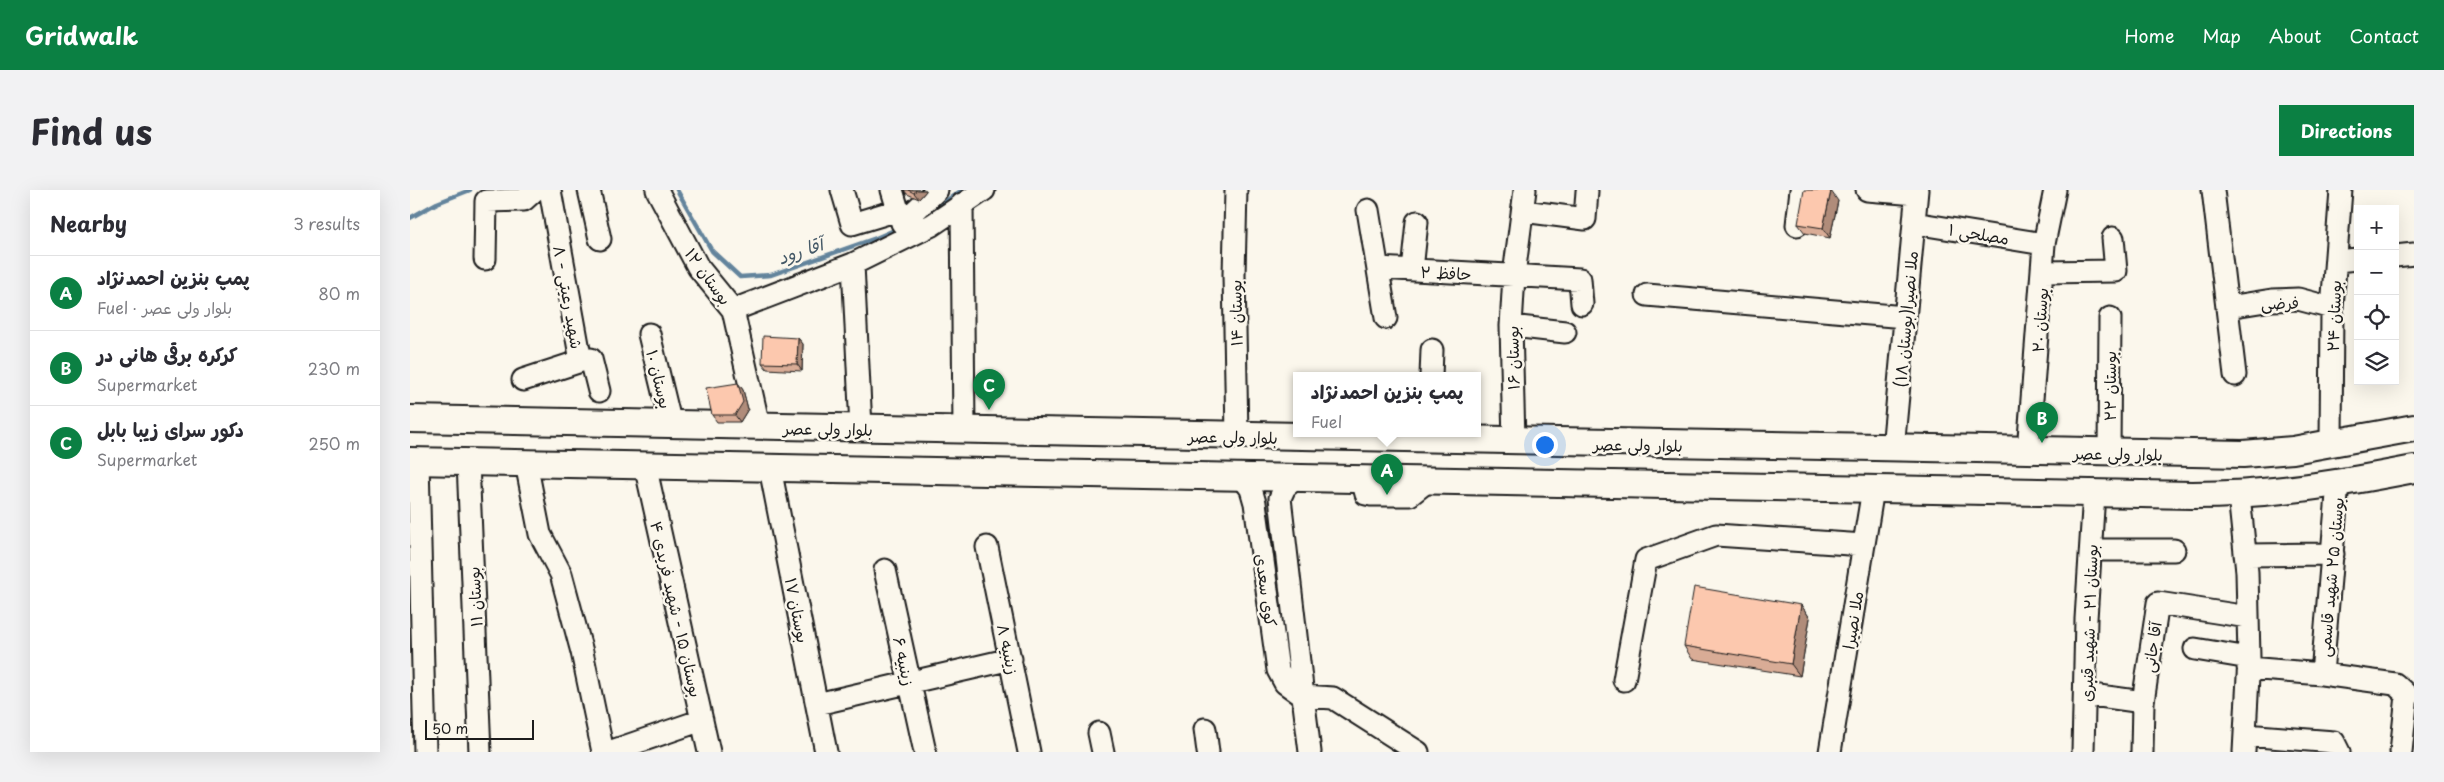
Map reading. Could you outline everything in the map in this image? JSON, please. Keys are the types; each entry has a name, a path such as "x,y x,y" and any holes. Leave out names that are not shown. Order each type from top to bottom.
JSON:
{"main road":[{"name":"بلوار ولی عصر","path":"410,419 1293,436"},
{"name":"بلوار ولی عصر","path":"1428,437 1732,446 2243,454 2293,450 2414,428"},
{"path":"1730,486 1732,446"},
{"path":"414,461 2239,495 2291,491 2414,469"}],"street":[{"path":"485,259 486,201 524,200 536,190"},
{"name":"شهید رعیتی - ۸","path":"550,190 581,361 591,359 599,391"},
{"path":"589,190 600,239"},
{"name":"بوستان ۱۲","path":"658,190 698,267 733,310 759,426"},
{"path":"842,190 852,224 899,215 932,225 984,190"},
{"path":"733,310 853,264 899,215 937,190"},
{"name":"بوستان ۱۴","path":"1236,190 1234,275 1237,436"},
{"name":"بوستان ۱۶","path":"1514,441 1511,326 1514,275 1525,190"},
{"path":"1797,225 1800,190"},
{"path":"1867,190 1916,192"},
{"name":"بوستان ۲۰","path":"2028,451 2044,244 2055,190"},
{"path":"2212,190 2235,375"},
{"name":"بوستان ۲۴","path":"2331,443 2332,308 2341,190"},
{"path":"1523,211 1585,218 1587,192"},
{"name":"ملا نصیرا(بوستان ۱۸)","path":"1893,449 1916,192"},
{"path":"962,204 964,430"},
{"path":"1368,210 1386,318"},
{"path":"1412,270 1417,222"},
{"name":"مصلحی ۱","path":"1914,223 2044,244"},
{"path":"2042,272 2116,271 2113,238"},
{"path":"2399,256 2414,254"},
{"path":"2336,261 2354,259"},
{"path":"853,264 861,428"},
{"name":"حافظ ۲","path":"1378,268 1580,279 1582,304"},
{"path":"1647,295 1905,317"},
{"name":"فرضی","path":"2228,307 2272,300 2298,299 2332,308"},
{"name":"بوستان ۲۲","path":"2109,453 2110,318"},
{"path":"1511,326 1565,332"},
{"name":"بوستان ۱۰","path":"649,334 671,425"},
{"path":"1431,372 1432,350"},
{"path":"524,380 581,361"},
{"path":"414,461 425,752"},
{"name":"بوستان ۱۱","path":"468,462 480,742"},
{"path":"526,463 540,534 561,574 582,652 603,752"},
{"name":"بوستان ۱۵ - شهید فریدی ۴","path":"645,465 709,752"},
{"name":"بوستان ۱۷","path":"770,468 826,752"},
{"name":"کوی سعدی","path":"1242,477 1251,489 1255,503 1278,670 1284,682 1303,696"},
{"name":"کوی سعدی","path":"1296,478 1285,487 1280,498 1310,752"},
{"name":"بوستان ۲۵ شهید قاسمی","path":"2338,483 2322,674 2395,684 2407,695 2401,752"},
{"name":"ملا نصیرا","path":"1830,752 1874,489"},
{"name":"بوستان ۲۱ - شهید قنبری","path":"2083,752 2086,694 2086,619 2094,493"},
{"path":"2239,495 2245,555 2248,617 2244,744 2334,742 2339,752"},
{"path":"1624,680 1646,560 1716,535 1864,545"},
{"name":"زینبیه ۸","path":"987,547 1030,752"},
{"path":"2091,550 2174,550"},
{"path":"2245,555 2333,554"},
{"name":"زینبیه ۶","path":"885,570 924,752"},
{"name":"آقا جانی","path":"2142,752 2143,702 2158,603 2248,617"},
{"path":"2195,649 2248,663 2322,674"},
{"path":"817,704 910,684 1011,659"},
{"path":"2086,694 2143,702"},
{"path":"1303,696 1334,698 1418,752"},
{"path":"609,752 702,720"},
{"path":"1205,729 1208,752"}],"building":[{"path":"1804,190 1831,191 1823,228 1798,224"},
{"path":"763,336 798,338 797,364 762,363"},
{"path":"738,383 743,402 735,415 712,415 706,388"},
{"path":"1694,587 1801,605 1791,664 1684,646"}],"waterway":[{"name":"آقا رود","path":"410,218 437,203 470,190"},
{"name":"آقا رود","path":"677,190 712,251 740,277 771,275 899,228"},
{"name":"آقا رود","path":"922,217 962,190"}],"place":[{"name":"دکور سرای زیبا بابل","path":"989,410"},
{"name":"کرکره برقی هانی در","path":"2042,443"},
{"name":"پمپ بنزین احمدنژاد","path":"1387,495"}]}
